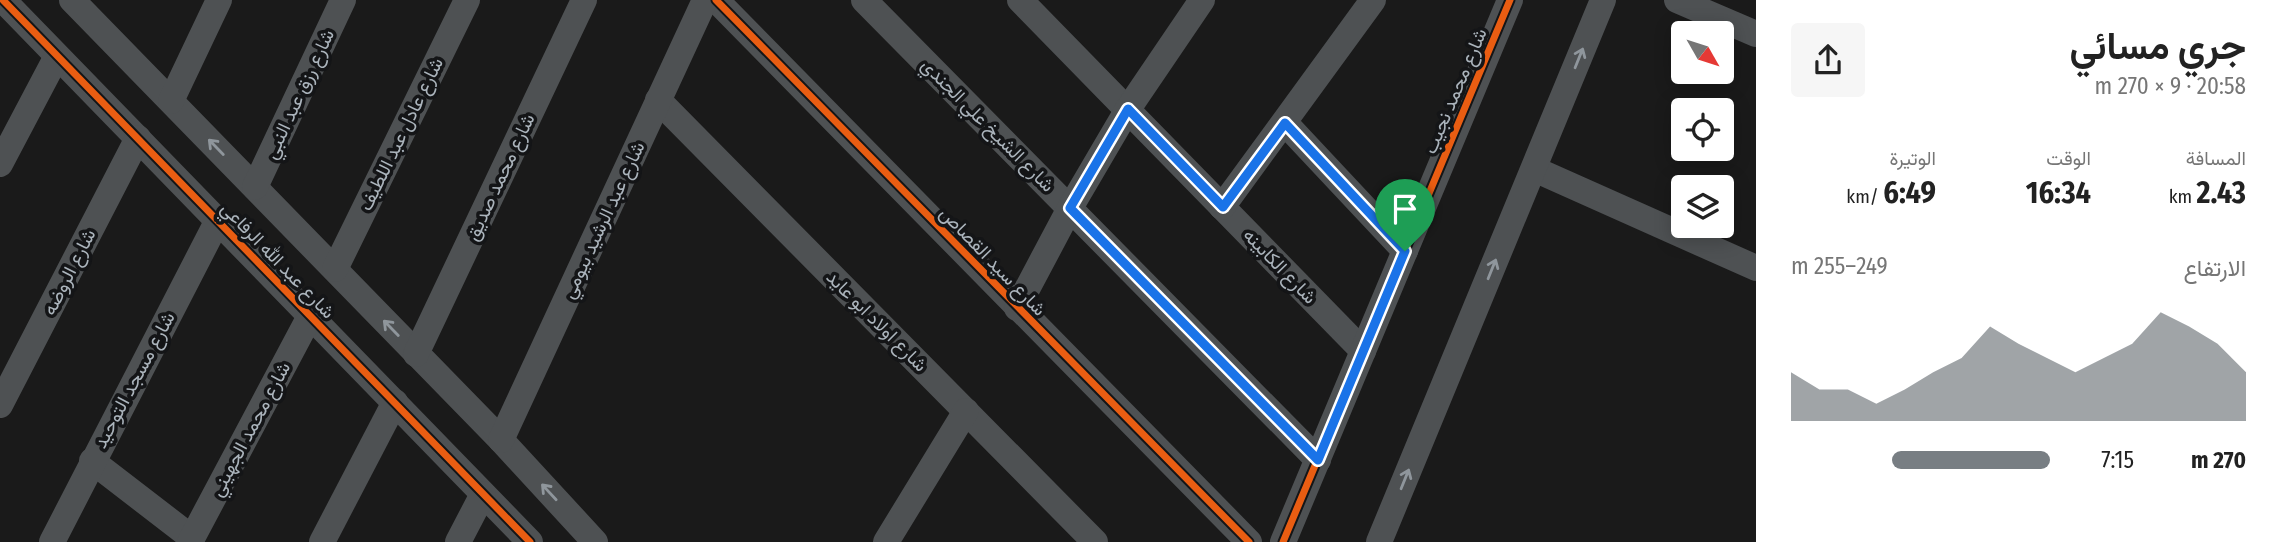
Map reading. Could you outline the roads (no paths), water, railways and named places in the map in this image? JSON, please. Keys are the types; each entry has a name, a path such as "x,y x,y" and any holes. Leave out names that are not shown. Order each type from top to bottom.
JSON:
{"street":[{"name":"شارع عبد الله الرفاعي","path":"4,0 530,542"},
{"path":"170,101 219,0"},
{"name":"شارع رزق عبد النبي","path":"255,187 343,0"},
{"name":"شارع عادل عبد اللطيف","path":"335,269 467,0"},
{"name":"شارع محمد صديق","path":"416,354 584,0"},
{"name":"شارع عبد الرشيد بيومي","path":"501,440 705,0"},
{"name":"شارع سيد القصاص","path":"716,0 1249,542"},
{"name":"شارع الشيخ علي الجندي","path":"864,0 1318,460"},
{"name":"شارع الكابينه","path":"1020,0 1363,351"},
{"path":"1017,308 1070,208 1128,109 1202,0"},
{"path":"1223,207 1373,0"},
{"name":"شارع محمد نجيب","path":"1289,540 1318,460 1510,0"},
{"path":"1379,542 1603,0"},
{"path":"1678,0 1756,34"},
{"name":"شارع عبد الله الرفاعي","path":"87,6 170,101 501,440 595,542"},
{"path":"0,164 57,55"},
{"name":"شارع اولاد ابو عايد","path":"658,100 1095,542"},
{"path":"1285,123 1405,251"},
{"name":"شارع الروضه","path":"0,405 138,138"},
{"path":"1534,169 1756,268"},
{"name":"شارع مسجد التوحيد","path":"51,542 218,220"},
{"name":"شارع محمد الجهيني","path":"191,540 310,316"},
{"path":"322,542 395,402"},
{"path":"886,542 966,411"},
{"path":"92,461 191,540"},
{"path":"458,542 483,494"}]}
